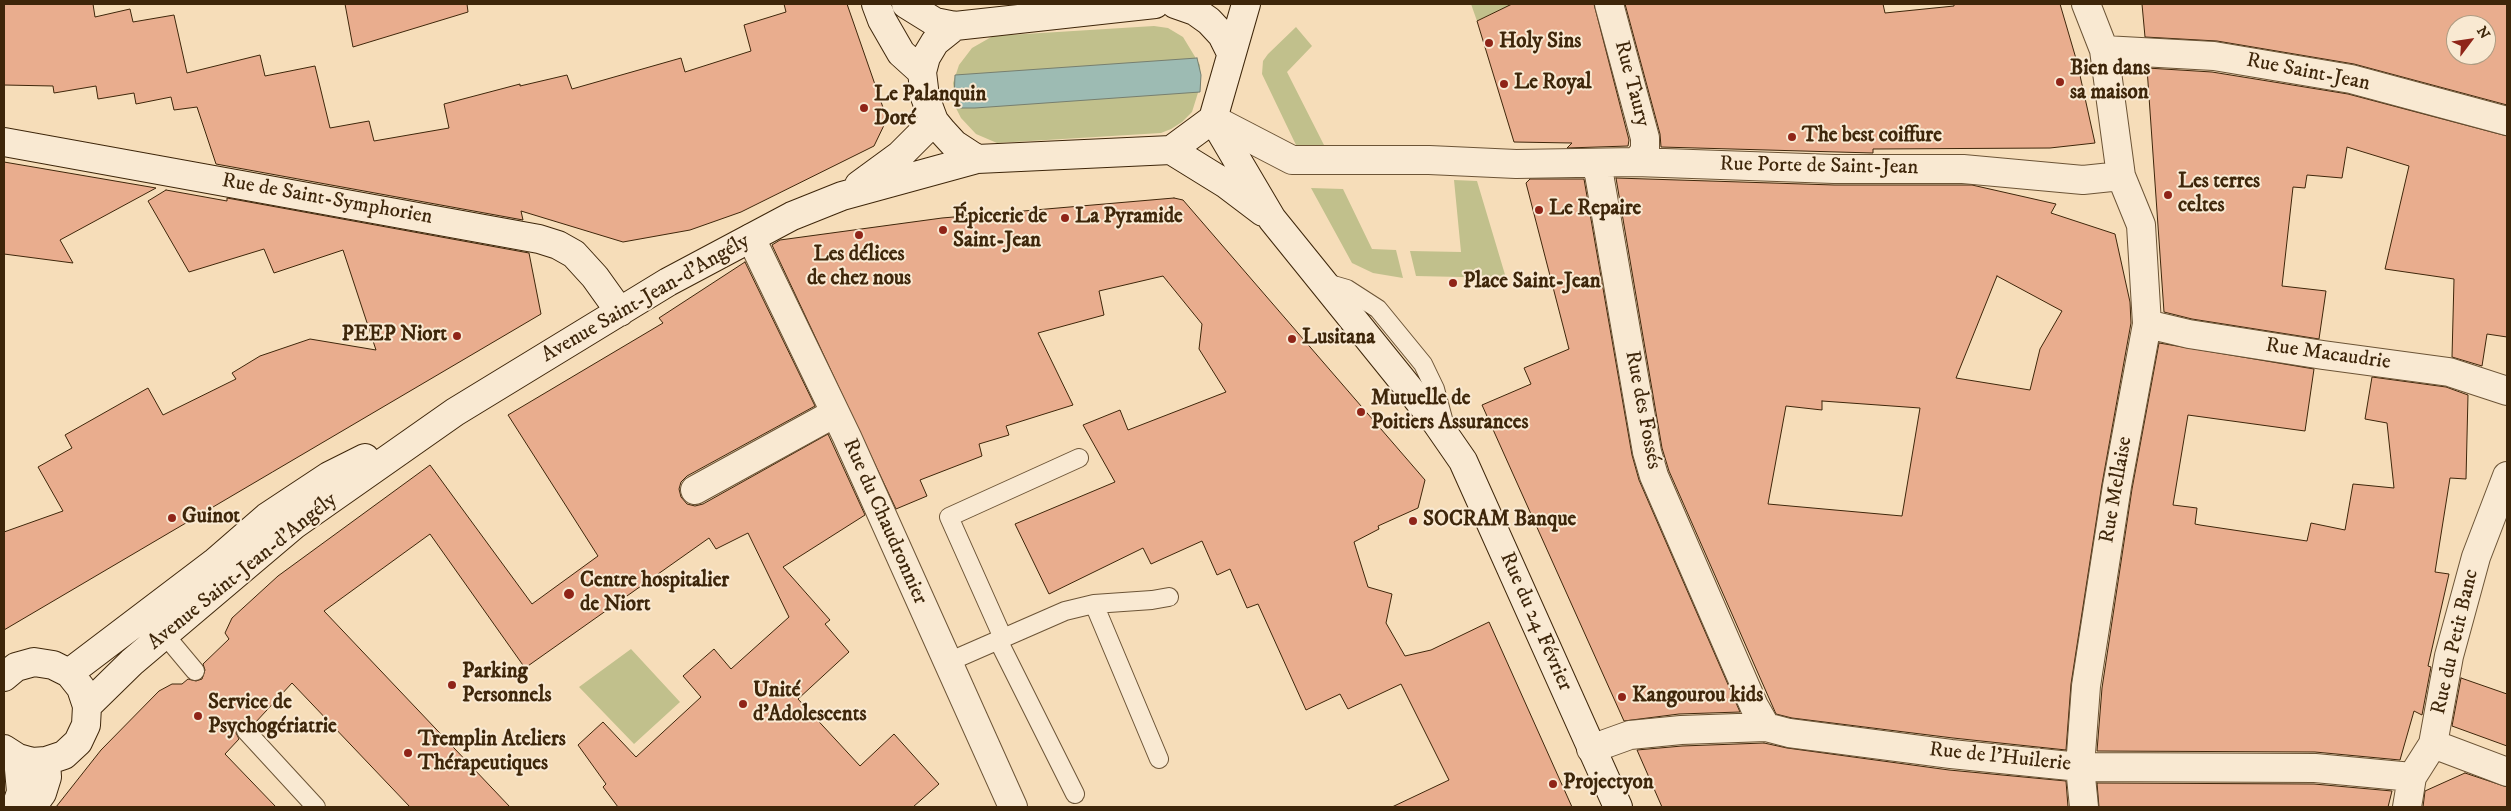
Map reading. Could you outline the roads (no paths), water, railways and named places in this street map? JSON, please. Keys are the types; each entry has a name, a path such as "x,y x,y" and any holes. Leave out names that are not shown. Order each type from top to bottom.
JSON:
{"street":[{"path":"876,4 882,20 901,53 922,72"},
{"path":"906,4 935,22 955,26 1155,4"},
{"path":"1176,4 1195,11 1209,21 1222,35 1230,53"},
{"path":"1246,4 1230,53 1213,120 1171,150 1226,184 1272,219"},
{"name":"Rue Taury","path":"1609,4 1645,138 1645,151 1636,162"},
{"name":"Rue Mellaise","path":"2084,807 2080,767 2086,686 2117,486 2147,324 2141,225 2121,176 2104,50 2086,4"},
{"path":"955,26 935,42 926,57 922,72 925,97 934,121 954,144 977,159"},
{"name":"Rue Saint-Jean","path":"2104,50 2214,56 2351,79 2507,121"},
{"path":"1213,120 1272,219 1322,282"},
{"name":"Rue Porte de Saint-Jean","path":"1213,120 1292,160 1429,160 1516,164 1636,162 1834,169 1963,169 2083,180 2121,176"},
{"name":"Avenue Saint-Jean-d'Angély","path":"842,196 900,155 934,121"},
{"name":"Rue de Saint-Symphorien","path":"4,142 558,244 574,254 595,276 620,312"},
{"name":"Avenue Saint-Jean-d'Angély","path":"87,706 164,635 294,526 455,412 668,282 792,216 842,196 977,159 1171,150"},
{"name":"Rue des Fossés","path":"1594,164 1599,174 1647,452 1654,476 1754,706 1766,727"},
{"name":"Rue du Chaudronnier","path":"751,238 835,412 946,663 1013,807"},
{"name":"Rue du 24 Février","path":"1322,282 1450,441 1479,494 1618,807"},
{"name":"Rue Macaudrie","path":"2147,324 2189,334 2449,372 2507,390"},
{"name":"Avenue Saint-Jean-d'Angély","path":"69,673 214,562 275,512 329,476 455,412"},
{"path":"695,490 835,412"},
{"name":"Rue du Petit Banc","path":"2407,807 2412,777 2433,744 2449,656 2474,566 2507,476"},
{"path":"4,676 16,667 34,662 53,665 69,673 81,688 87,706 86,724 78,742 64,755 46,762 32,762 11,754"},
{"name":"Rue de l'Huilerie","path":"1592,749 1630,735 1681,730 1766,727 1789,733 1951,754 2080,767 2315,768 2412,777"},
{"path":"2433,744 2507,772"},
{"path":"11,754 21,792 16,807"},
{"path":"32,807 42,793 47,777 46,762"}],"lane":[{"path":"1322,282 1347,289 1378,309 1423,364 1435,389 1450,441"},
{"path":"1075,794 1001,639 949,517 1079,458"},
{"path":"946,663 1065,611 1094,604 1168,597"},
{"path":"1094,604 1159,759"},
{"path":"147,613 195,671"},
{"path":"246,732 316,807"}],"water":[{"path":"1197,58 1201,75 1200,92 975,108 956,108 954,100 955,75"}],"place":[{"name":"Holy Sins","path":"1489,43"},
{"name":"Bien dans sa maison","path":"2060,82"},
{"name":"Le Royal","path":"1504,84"},
{"name":"Le Palanquin Doré","path":"864,108"},
{"name":"The best coiffure","path":"1792,137"},
{"name":"Les terres celtes","path":"2168,195"},
{"name":"Le Repaire","path":"1539,210"},
{"name":"La Pyramide","path":"1065,218"},
{"name":"Épicerie de Saint-Jean","path":"943,230"},
{"name":"Les délices de chez nous","path":"859,235"},
{"name":"Place Saint-Jean","path":"1453,283"},
{"name":"PEEP Niort","path":"457,336"},
{"name":"Lusitana","path":"1292,339"},
{"name":"Mutuelle de Poitiers Assurances","path":"1361,412"},
{"name":"Guinot","path":"172,518"},
{"name":"SOCRAM Banque","path":"1413,521"},
{"name":"Centre hospitalier de Niort","path":"569,594"},
{"name":"Parking Personnels","path":"452,685"},
{"name":"Kangourou kids","path":"1622,697"},
{"name":"Unité d’Adolescents","path":"743,704"},
{"name":"Service de Psychogériatrie","path":"198,716"},
{"name":"Tremplin Ateliers Thérapeutiques","path":"408,753"},
{"name":"Projectyon","path":"1553,784"}]}
